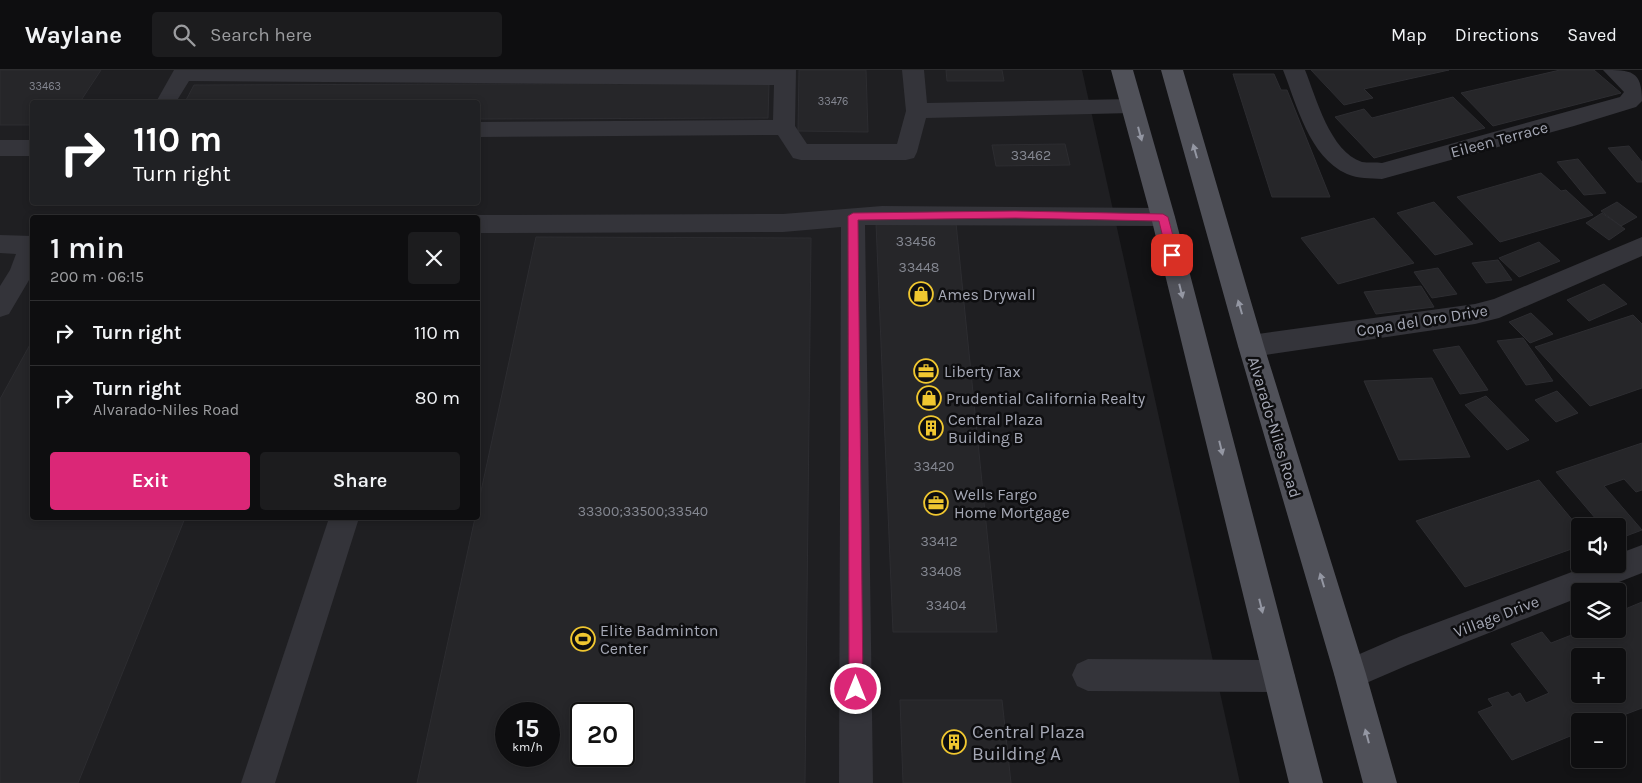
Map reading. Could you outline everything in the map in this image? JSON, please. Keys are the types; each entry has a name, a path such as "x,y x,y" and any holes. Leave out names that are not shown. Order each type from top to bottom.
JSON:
{"main road":[{"path":"1122,70 1163,217 1306,783"},
{"name":"Alvarado-Niles Road","path":"1172,70 1251,346 1350,674 1380,783"}],"street":[{"path":"167,100 184,72 785,74 784,127 801,152 906,152 917,110 913,70"},
{"name":"Eileen Terrace","path":"1294,70 1320,132 1337,157 1356,169 1382,171 1566,121 1628,102 1634,97 1635,92 1627,80 1614,70"},
{"path":"917,110 1132,106"},
{"path":"480,130 784,127"},
{"path":"0,148 30,148"},
{"path":"480,224 783,223 853,216 1015,215 1163,217"},
{"path":"853,216 856,783"},
{"path":"0,244 30,245"},
{"name":"Copa del Oro Drive","path":"1251,346 1475,314 1499,308 1642,246"},
{"path":"0,307 21,273 30,250"},
{"path":"258,783 343,520"},
{"name":"Village Drive","path":"1350,674 1401,652 1642,559"},
{"path":"1088,675 1279,676"}],"shaded area":[{"path":"0,70 1082,70 1240,783 0,783"}],"building":[{"path":"0,70 101,70 81,100 30,100 30,125 0,125"},
{"path":"799,70 866,70 868,132 798,131"},
{"path":"946,70 1002,70 1004,81 947,81"},
{"path":"1311,70 1449,70 1364,89 1373,98 1344,105"},
{"path":"1560,70 1594,70 1621,93 1493,126 1461,93"},
{"path":"1233,74 1274,74 1281,90 1287,90 1330,197 1272,197"},
{"path":"769,83 768,118 480,119 480,100 186,100 194,85"},
{"path":"1453,97 1485,128 1374,158 1335,117 1364,109 1372,118"},
{"path":"1065,144 1070,165 996,166 992,145"},
{"path":"1629,146 1642,162 1642,182 1637,182 1608,148"},
{"path":"1578,159 1606,193 1584,195 1557,162"},
{"path":"1541,173 1561,191 1566,190 1593,215 1500,242 1457,197"},
{"path":"1434,202 1473,244 1435,255 1397,213"},
{"path":"1617,202 1637,217 1621,226 1601,211"},
{"path":"1602,213 1625,229 1609,240 1586,223"},
{"path":"1374,218 1414,263 1338,284 1301,238"},
{"name":"Central Plaza Building B","path":"876,223 956,223 997,632 893,632"},
{"path":"536,237 811,238 805,783 417,783 475,520 480,520 480,496"},
{"path":"1539,242 1560,261 1519,277 1499,258"},
{"path":"1498,260 1512,280 1486,283 1472,263"},
{"path":"1438,268 1457,294 1432,298 1414,272"},
{"path":"1604,284 1627,304 1589,321 1567,300"},
{"path":"1421,286 1434,307 1376,314 1364,292"},
{"path":"1531,313 1553,334 1530,343 1509,322"},
{"path":"1633,315 1642,324 1642,388 1590,406 1535,347"},
{"path":"1523,338 1553,381 1526,385 1497,341"},
{"path":"30,345 30,520 184,520 78,783 0,783 0,399"},
{"path":"1459,346 1488,390 1460,394 1433,350"},
{"path":"1432,378 1470,457 1399,460 1364,381"},
{"path":"1557,391 1578,413 1556,422 1535,400"},
{"path":"1486,396 1529,440 1507,450 1465,405"},
{"path":"1642,443 1642,490 1636,492 1624,479 1604,486 1642,530 1626,536 1626,518 1595,518 1556,472"},
{"path":"1539,480 1571,518 1571,549 1465,587 1416,521"},
{"path":"1642,602 1642,708 1626,714 1571,713 1571,736 1512,760 1478,712 1493,706 1488,699 1508,692 1512,697 1520,693 1526,703 1549,693 1511,644 1542,632 1551,643 1571,635 1571,638 1626,638 1626,609"},
{"name":"Central Plaza Building A","path":"900,700 1002,700 1011,783 903,783"}],"place":[{"name":"Ames Drywall","path":"921,294"},
{"name":"Liberty Tax","path":"926,371"},
{"name":"Prudential California Realty","path":"929,398"},
{"name":"Central Plaza Building B","path":"931,428"},
{"name":"Wells Fargo Home Mortgage","path":"936,503"},
{"name":"Elite Badminton Center","path":"583,639"},
{"name":"Central Plaza Building A","path":"954,742"}],"route":[{"path":"856,689 853,216 1015,215 1163,217 1172,255"}]}
